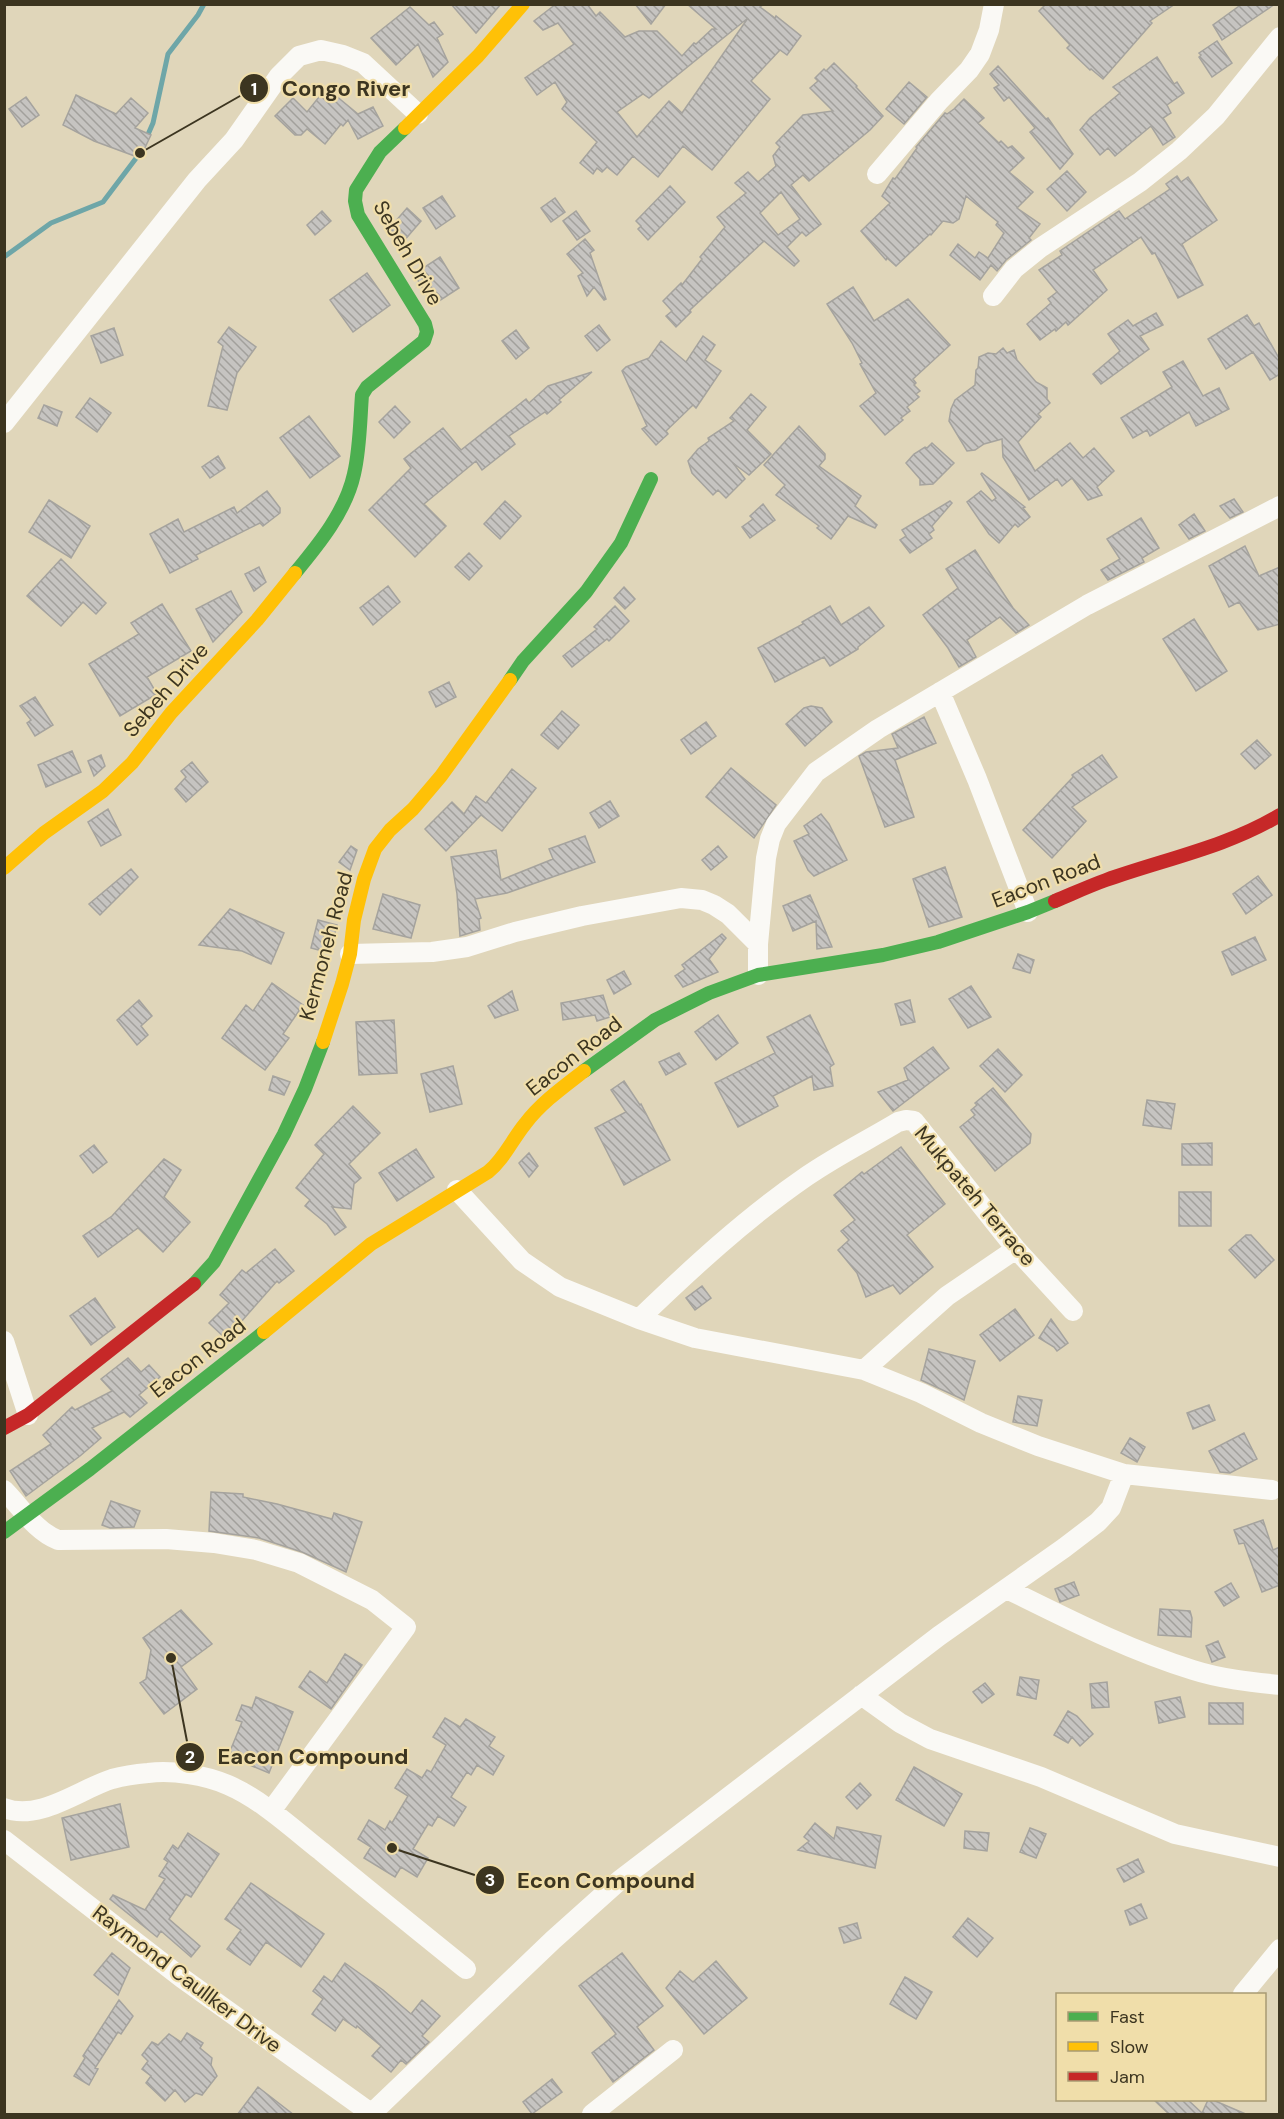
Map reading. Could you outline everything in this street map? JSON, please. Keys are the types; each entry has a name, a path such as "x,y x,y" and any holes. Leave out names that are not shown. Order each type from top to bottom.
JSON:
{"street":[{"name":"Sebeh Drive","path":"4,868 44,833 103,791 132,763 171,713 257,620 330,528 350,490 355,472 362,395 368,387 424,341 427,332 425,324 403,286 366,231 358,214 355,201 356,190 381,152 478,56 523,4"},
{"path":"877,174 975,62 989,30 994,4"},
{"path":"993,296 1014,269 1040,248 1140,182 1179,151 1216,116 1280,37"},
{"path":"4,423 197,180 234,140 279,76 298,56 321,50 363,63 418,114"},
{"name":"Kermoneh Road","path":"4,1428 28,1415 189,1290 214,1262 284,1134 305,1089 342,984 364,879 375,849 441,776 523,661 586,592 621,543 651,479"},
{"path":"758,975 758,944 766,858 770,839 776,824 816,772 878,729 1087,605 1280,506"},
{"path":"940,692 977,779 1028,912"},
{"name":"Eacon Road","path":"4,1533 167,1409 371,1244 488,1172 499,1163 524,1125 544,1102 602,1057 679,1007 758,975 883,955 938,942 1028,912 1105,880 1201,850 1260,827 1280,815"},
{"path":"350,954 432,952 467,947 515,932 582,916 681,898 702,900 714,905 728,914 758,944"},
{"name":"Mukpateh Terrace","path":"639,1319 694,1266 749,1219 809,1175 898,1122 906,1120 914,1121 1016,1249 1073,1311"},
{"path":"457,1190 522,1261 560,1287 639,1319 695,1338 864,1370 1038,1446 1124,1474 1272,1490"},
{"path":"864,1370 947,1296 1016,1249"},
{"path":"4,1341 28,1415"},
{"path":"372,2114 553,1940 620,1880 939,1636 1098,1522 1111,1508 1124,1474"},
{"path":"4,1490 37,1527 48,1536 58,1540 166,1539 214,1543 256,1550 299,1563 372,1600 406,1627 271,1811"},
{"path":"1007,1589 1131,1649 1195,1671 1241,1681 1280,1685"},
{"path":"861,1695 900,1723 930,1739 1041,1777 1175,1834 1280,1857"},
{"path":"4,1808 25,1812 78,1796 111,1780 152,1772 199,1776 229,1785 271,1811 466,1969"},
{"name":"Raymond Caullker Drive","path":"4,1840 173,1971 372,2114"},
{"path":"1245,1993 1280,1949"},
{"path":"592,2115 673,2050"}],"building":[{"path":"451,4 501,4 476,33"},
{"path":"556,4 587,4 596,16 600,12 625,37 639,31 657,31 682,56 694,43 696,44 712,29 716,29 687,4 764,4 760,7 775,18 776,16 801,36 787,55 780,50 751,81 770,99 712,170 683,146 658,177 633,156 617,175 607,167 602,172 597,168 593,174 580,163 597,142 562,109 567,102 555,82 537,95 525,78 574,44 558,23 543,30 534,21","holes":["748,18 682,113 669,101 637,137 617,112 643,94 649,98"]},
{"path":"635,4 666,4 651,24"},
{"path":"1046,4 1175,4 1150,21 1152,23 1103,79 1067,48 1070,45 1039,11"},
{"path":"1242,4 1275,4 1222,40 1213,25"},
{"path":"410,7 429,25 434,22 443,34 437,38 448,62 433,77 418,44 396,65 371,38"},
{"path":"1217,41 1232,63 1212,77 1199,57 1201,55 1199,53"},
{"path":"1157,57 1174,84 1177,82 1184,93 1167,105 1171,113 1163,118 1175,137 1163,145 1151,126 1115,156 1108,148 1100,155 1080,130 1090,118 1120,93 1113,87"},
{"path":"834,63 883,116 870,130 809,181 803,175 791,185 821,224 806,236 802,232 787,247 799,261 794,266 764,241 690,310 691,312 676,327 666,316 672,311 663,301 681,283 682,285 702,259 700,257 725,227 717,217 746,193 735,183 748,172 758,182 776,166 773,156 780,147 776,143 803,115 833,111 810,88 818,81 815,78 824,69 826,71","holes":["781,192 800,219 778,235 760,213"]},
{"path":"998,66 1046,119 1048,118 1073,154 1060,169 1030,132 1035,128 1009,97 1004,101 994,88 999,85 990,74"},
{"path":"909,82 927,97 904,124 886,109"},
{"path":"323,92 333,100 335,95 358,114 373,107 383,126 358,139 348,120 343,126 341,124 325,144 307,129 301,135 295,135 275,116 293,98 307,112"},
{"path":"76,95 116,114 131,98 148,113 135,128 151,135 140,158 94,141 63,125"},
{"path":"26,97 39,115 22,127 9,109"},
{"path":"964,99 984,118 978,123 999,143 1001,141 1008,148 1012,146 1024,158 1009,172 1033,192 1017,208 1040,224 1029,238 1031,240 1006,260 997,271 991,265 980,280 950,255 958,244 975,258 979,252 988,258 1004,233 996,225 998,222 966,196 959,219 953,223 943,221 931,235 896,266 887,258 886,260 861,231 890,203 882,196 916,147 945,113 954,109"},
{"path":"1067,171 1086,192 1067,211 1047,189"},
{"path":"1177,176 1181,182 1188,177 1217,220 1182,244 1203,285 1178,298 1155,253 1152,254 1141,237 1093,270 1107,290 1068,325 1066,322 1040,340 1027,324 1051,303 1048,299 1057,292 1039,270 1062,255 1060,251 1119,211 1125,219 1170,189 1166,184"},
{"path":"670,186 685,202 648,240 638,229 641,226 636,221"},
{"path":"442,196 455,216 436,229 423,208"},
{"path":"555,198 565,212 551,222 541,208"},
{"path":"407,208 421,221 403,242 388,230"},
{"path":"322,211 331,221 315,235 307,225"},
{"path":"576,211 590,231 577,240 563,221"},
{"path":"585,239 594,250 590,253 606,299 604,300 594,287 587,296 578,276 583,273 567,254"},
{"path":"440,257 459,288 433,305 414,274"},
{"path":"367,273 390,305 353,332 330,300"},
{"path":"853,287 874,321 908,299 950,345 913,379 916,383 914,385 920,391 916,394 919,397 907,407 910,411 901,418 903,420 885,435 860,406 876,393 860,364 862,363 852,343 827,304"},
{"path":"1156,313 1163,325 1140,336 1149,349 1101,384 1093,374 1120,351 1108,334 1128,320 1133,326"},
{"path":"1247,315 1254,326 1259,323 1280,360 1280,374 1270,380 1253,352 1226,369 1208,339"},
{"path":"599,325 610,340 597,351 585,336"},
{"path":"229,327 256,347 237,373 227,410 208,406 223,346 218,342"},
{"path":"114,328 123,355 101,363 91,336"},
{"path":"516,330 529,348 516,359 502,341"},
{"path":"703,336 715,345 705,360 721,371 696,408 693,405 666,431 668,434 656,445 642,429 647,426 622,371 626,367 649,358 661,341 686,362"},
{"path":"1003,348 1007,353 1014,350 1017,360 1036,382 1047,388 1047,399 1050,403 1038,414 1041,417 1018,442 1035,471 1070,443 1083,458 1094,448 1114,471 1097,487 1102,495 1088,500 1072,478 1062,486 1057,479 1029,500 1003,457 1002,439 967,451 949,421 951,409 955,400 975,385 979,357 988,353 996,354"},
{"path":"1183,361 1203,396 1219,388 1229,409 1196,426 1189,412 1150,436 1147,430 1133,438 1121,418 1172,387 1163,372"},
{"path":"592,372 559,400 561,402 547,414 545,412 509,436 515,444 482,470 476,461 424,504 446,526 415,557 369,510 411,468 404,459 443,428 461,450 526,399 529,403 548,386"},
{"path":"751,394 766,407 747,430 771,454 749,475 733,463 745,479 726,498 718,490 713,495 692,473 688,461 709,441 708,438 734,421 730,418"},
{"path":"90,398 111,413 97,432 76,417"},
{"path":"44,405 62,412 57,426 38,418"},
{"path":"395,406 410,422 394,438 379,422"},
{"path":"309,416 340,456 310,478 280,438"},
{"path":"799,426 825,454 825,459 819,466 861,496 855,506 877,525 875,528 848,516 831,539 817,528 819,526 776,495 785,485 764,465"},
{"path":"932,443 954,463 933,484 920,485 920,479 906,463 914,454"},
{"path":"218,456 225,468 210,478 202,467"},
{"path":"982,473 1025,507 1023,508 1030,517 1018,527 1015,524 999,543 989,534 967,502 981,491 992,501 996,498"},
{"path":"267,491 280,508 280,513 263,526 260,523 196,555 198,559 170,573 150,534 178,519 184,532 234,507 237,513"},
{"path":"1234,499 1243,512 1230,518 1220,506"},
{"path":"49,500 90,526 71,558 29,532"},
{"path":"505,501 521,516 500,539 484,524"},
{"path":"950,501 952,503 932,526 934,530 929,534 932,538 910,553 900,540 906,536 902,530"},
{"path":"763,504 775,520 750,538 742,527 753,519 750,516"},
{"path":"1194,514 1205,531 1189,539 1179,525"},
{"path":"1141,518 1159,548 1142,558 1144,562 1108,580 1101,570 1120,559 1107,539"},
{"path":"1245,546 1259,576 1280,567 1280,624 1258,630 1239,602 1229,607 1209,566"},
{"path":"975,550 1013,608 1029,625 1016,633 1000,617 967,640 976,657 959,667 923,615 958,588 946,569"},
{"path":"469,553 482,566 469,580 455,567"},
{"path":"61,559 106,603 96,614 83,602 61,626 27,596"},
{"path":"259,567 266,582 254,591 245,574"},
{"path":"388,586 400,602 373,625 360,608"},
{"path":"624,587 635,599 625,609 614,598"},
{"path":"231,591 242,612 213,642 196,609"},
{"path":"162,604 191,651 147,677 157,694 120,716 89,664 139,634 131,623"},
{"path":"615,606 629,621 609,641 607,639 572,667 563,656 597,629 594,627"},
{"path":"830,606 841,625 869,607 884,626 858,649 830,666 824,657 775,682 758,648 803,624 802,622"},
{"path":"1194,619 1227,671 1196,691 1163,639"},
{"path":"449,682 456,697 436,707 429,692"},
{"path":"35,697 53,725 35,736 27,723 31,720 20,706"},
{"path":"811,706 822,708 832,722 805,746 786,724 804,708"},
{"path":"562,711 579,725 558,749 541,735"},
{"path":"924,717 936,743 895,760 914,817 885,827 859,756 866,752 898,748 892,734"},
{"path":"706,722 716,736 691,754 681,740"},
{"path":"1257,740 1271,755 1255,769 1241,754"},
{"path":"72,751 81,772 46,787 38,765"},
{"path":"101,755 105,766 94,776 88,761"},
{"path":"1102,755 1117,777 1072,807 1086,821 1052,858 1023,830 1073,777 1072,775"},
{"path":"192,762 208,782 186,802 175,789 186,777 181,771"},
{"path":"731,768 776,805 754,838 706,797"},
{"path":"512,769 536,788 502,831 481,815 446,851 425,829 452,802 464,814 476,796 486,803"},
{"path":"610,801 619,816 599,828 590,813"},
{"path":"108,809 121,835 101,846 88,822"},
{"path":"821,814 829,824 847,860 814,876 808,870 794,841 809,834 804,826"},
{"path":"585,836 595,862 507,893 475,899 481,918 479,919 480,930 460,936 451,857 496,850 501,880 553,859 549,849"},
{"path":"351,846 357,850 350,870 339,862"},
{"path":"718,846 727,857 711,870 702,860"},
{"path":"945,867 962,917 929,927 913,879"},
{"path":"131,869 138,877 100,915 89,904"},
{"path":"1258,876 1272,895 1246,914 1233,894"},
{"path":"383,894 420,905 411,938 373,929"},
{"path":"810,895 832,947 817,949 816,921 793,931 783,906"},
{"path":"230,909 284,933 271,964 242,951 199,945"},
{"path":"318,920 337,925 330,953 311,948"},
{"path":"722,934 726,938 709,959 718,972 683,987 675,976 685,969 682,965"},
{"path":"1255,937 1266,960 1232,975 1222,952"},
{"path":"1018,954 1034,960 1030,973 1013,968"},
{"path":"624,971 631,984 614,994 607,980"},
{"path":"272,983 303,1005 283,1034 289,1038 265,1070 222,1038 246,1005 253,1011"},
{"path":"971,986 991,1017 968,1028 949,999"},
{"path":"512,991 518,1010 495,1018 488,1006"},
{"path":"603,995 610,1017 597,1021 595,1015 563,1020 561,1003"},
{"path":"139,1000 152,1016 141,1026 148,1035 137,1045 117,1020"},
{"path":"910,1000 915,1022 901,1025 895,1004"},
{"path":"718,1015 738,1043 716,1060 695,1032"},
{"path":"810,1015 834,1064 830,1067 833,1086 814,1090 812,1076 773,1096 778,1106 738,1127 715,1083 775,1053 767,1037"},
{"path":"394,1020 397,1073 359,1075 356,1022"},
{"path":"933,1047 949,1068 893,1111 878,1092 908,1080 904,1068"},
{"path":"998,1049 1022,1075 1005,1092 980,1066"},
{"path":"679,1053 686,1064 666,1075 659,1062"},
{"path":"453,1066 462,1104 430,1112 421,1074"},
{"path":"273,1076 290,1082 284,1095 269,1090"},
{"path":"624,1081 641,1104 670,1160 624,1185 595,1128 626,1112 611,1090"},
{"path":"993,1088 1031,1134 1030,1143 995,1171 960,1127 975,1115 971,1110 977,1105 975,1103"},
{"path":"1147,1100 1175,1104 1171,1129 1143,1125"},
{"path":"353,1106 380,1133 349,1164 361,1178 354,1184 351,1209 332,1207 346,1227 335,1235 327,1224 305,1206 310,1200 296,1188 324,1154 315,1145"},
{"path":"1212,1143 1212,1165 1182,1165 1182,1144"},
{"path":"94,1145 107,1162 93,1173 80,1156"},
{"path":"901,1147 945,1204 907,1235 933,1267 900,1294 893,1285 866,1297 857,1273 838,1250 849,1240 841,1231 855,1220 834,1195 862,1172 864,1174"},
{"path":"416,1149 434,1177 397,1201 379,1173"},
{"path":"529,1153 538,1166 529,1177 519,1163"},
{"path":"164,1159 181,1170 164,1197 190,1222 163,1252 138,1228 98,1257 83,1236 112,1216"},
{"path":"1179,1192 1211,1192 1211,1226 1179,1226"},
{"path":"1246,1235 1251,1235 1274,1260 1255,1278 1229,1250"},
{"path":"275,1249 294,1271 279,1283 277,1281 226,1339 209,1323 229,1303 220,1295 242,1270 246,1273"},
{"path":"702,1286 711,1298 695,1310 686,1298"},
{"path":"95,1298 115,1327 91,1345 70,1316"},
{"path":"1015,1309 1034,1335 1000,1361 980,1335"},
{"path":"1051,1319 1068,1343 1057,1351 1039,1338"},
{"path":"929,1349 975,1361 964,1400 921,1380"},
{"path":"128,1358 141,1372 149,1365 160,1377 139,1395 147,1403 130,1417 124,1412 92,1428 101,1438 26,1496 10,1471 51,1444 43,1435 72,1407 75,1410 112,1391 101,1379"},
{"path":"1018,1396 1042,1400 1037,1426 1013,1422"},
{"path":"1209,1405 1215,1420 1193,1429 1187,1413"},
{"path":"1244,1433 1257,1459 1230,1473 1220,1472 1209,1451"},
{"path":"1130,1438 1145,1447 1137,1462 1121,1453"},
{"path":"211,1492 243,1494 243,1497 332,1519 334,1513 362,1522 346,1572 302,1552 259,1538 209,1531"},
{"path":"111,1501 140,1511 134,1527 110,1528 102,1525"},
{"path":"1263,1520 1273,1550 1280,1547 1280,1585 1262,1592 1244,1543 1239,1544 1234,1530"},
{"path":"1074,1582 1079,1595 1060,1602 1055,1589"},
{"path":"1231,1583 1239,1597 1224,1606 1215,1592"},
{"path":"1160,1609 1190,1611 1191,1637 1158,1635"},
{"path":"181,1610 212,1644 181,1667 197,1689 164,1714 140,1683 146,1679 151,1650 143,1638"},
{"path":"1218,1641 1225,1657 1212,1662 1206,1646"},
{"path":"345,1654 362,1665 331,1709 299,1687 310,1671 327,1683"},
{"path":"1020,1677 1039,1680 1036,1699 1017,1695"},
{"path":"1107,1682 1109,1707 1092,1708 1090,1684"},
{"path":"985,1683 994,1694 982,1703 973,1692"},
{"path":"256,1697 293,1712 269,1773 228,1756 242,1722 236,1720 242,1705 252,1708"},
{"path":"1180,1697 1185,1717 1159,1723 1155,1702"},
{"path":"1209,1703 1243,1703 1243,1724 1209,1724"},
{"path":"1068,1711 1077,1716 1093,1734 1080,1746 1072,1737 1068,1743 1054,1735"},
{"path":"445,1718 460,1727 466,1719 495,1737 489,1746 504,1756 493,1775 477,1765 471,1775 467,1772 451,1797 466,1807 454,1826 438,1816 432,1826 428,1824 413,1849 428,1858 417,1877 401,1867 395,1877 364,1858 371,1847 358,1839 369,1820 385,1830 390,1821 392,1823 408,1796 395,1788 407,1769 422,1778 427,1770 431,1772 446,1745 433,1737"},
{"path":"914,1767 962,1794 944,1826 896,1800"},
{"path":"860,1783 871,1795 857,1809 846,1797"},
{"path":"120,1804 129,1847 71,1860 62,1818"},
{"path":"815,1823 834,1839 837,1827 881,1836 875,1868 798,1850 809,1841 804,1837"},
{"path":"1030,1828 1046,1834 1036,1858 1020,1852"},
{"path":"965,1831 989,1833 987,1851 964,1848"},
{"path":"188,1833 219,1854 191,1897 186,1894 169,1919 200,1946 191,1957 161,1931 157,1937 110,1899 113,1895 145,1910 165,1879 159,1876 168,1862 164,1859 173,1845 178,1849"},
{"path":"1138,1859 1144,1872 1124,1882 1117,1869"},
{"path":"251,1883 324,1934 301,1967 266,1942 250,1965 227,1949 241,1930 225,1919"},
{"path":"1141,1904 1147,1918 1130,1925 1125,1911"},
{"path":"968,1918 993,1938 977,1957 953,1937"},
{"path":"857,1923 861,1938 844,1943 839,1928"},
{"path":"112,1953 130,1968 118,1995 94,1975"},
{"path":"622,1953 663,2006 637,2027 654,2050 613,2082 592,2053 616,2034 579,1986"},
{"path":"716,1961 747,1998 704,2034 666,1988 680,1971 693,1982"},
{"path":"345,1963 383,1990 411,2014 422,2000 440,2016 422,2036 429,2042 406,2064 401,2060 391,2072 372,2056 381,2046 357,2026 356,2028 343,2019 335,2031 312,2014 323,1999 313,1991 324,1976 332,1982"},
{"path":"905,1977 932,1992 916,2019 890,2004"},
{"path":"119,2000 133,2016 121,2034 118,2032 95,2068 98,2069 89,2085 74,2076 85,2058 83,2056"},
{"path":"187,2033 203,2043 200,2048 212,2058 211,2065 217,2076 202,2095 196,2093 185,2102 175,2090 165,2101 146,2083 151,2076 142,2069 148,2061 142,2055 152,2042 158,2045 169,2034 181,2042"},
{"path":"552,2079 562,2092 532,2114 523,2102"},
{"path":"258,2087 294,2115 237,2115"},
{"path":"1155,2101 1189,2101 1202,2113 1208,2101 1215,2101 1248,2115 1170,2115"}],"waterway":[{"path":"146,139 153,123 168,54 204,4"},
{"path":"4,257 51,223 103,202 140,153"}],"traffic: fast":[{"path":"295,573 338,514 350,488 358,455 362,395 367,387 424,341 427,332 425,324 358,215 355,201 356,190 380,152 405,128"},
{"path":"510,680 523,661 586,592 621,543 651,479"},
{"path":"584,1071 655,1020 709,993 758,975 883,955 938,942 1055,901"},
{"path":"194,1284 214,1262 284,1134 323,1042"},
{"path":"4,1532 90,1469 264,1332"}],"traffic: slow":[{"path":"405,128 478,56 523,4"},
{"path":"4,868 44,833 103,791 132,763 171,713 257,620 295,573"},
{"path":"323,1042 342,984 364,879 375,849 441,776 510,680"},
{"path":"264,1332 371,1244 488,1172 499,1161 531,1116 584,1071"}],"traffic: jam":[{"path":"1055,901 1106,880 1239,836 1280,815"},
{"path":"4,1428 28,1415 194,1284"}],"place":[{"name":"Congo River","path":"140,153"},
{"name":"Eacon Compound","path":"171,1658"},
{"name":"Econ Compound","path":"392,1848"}]}
